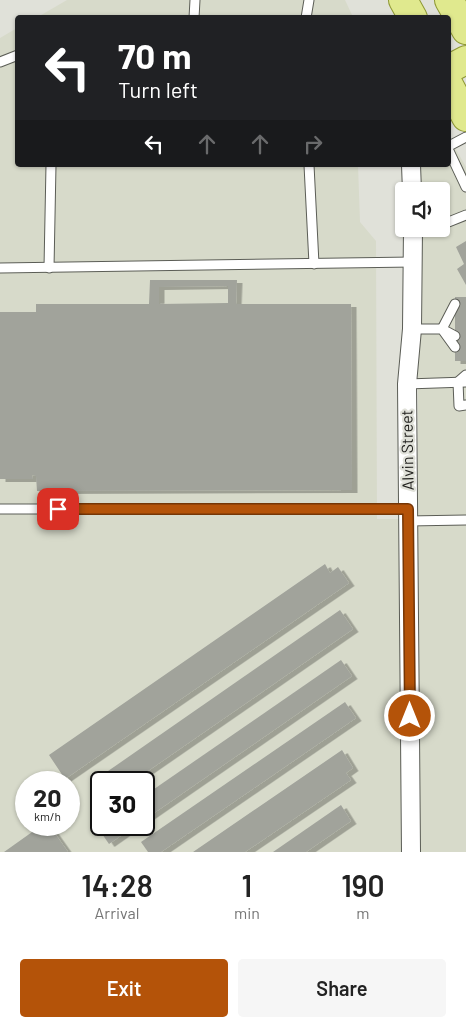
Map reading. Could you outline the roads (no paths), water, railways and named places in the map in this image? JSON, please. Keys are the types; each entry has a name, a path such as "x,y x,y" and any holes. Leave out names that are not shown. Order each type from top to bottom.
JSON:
{"main road":[{"path":"403,0 410,15"},
{"path":"449,0 466,30"},
{"path":"451,68 466,60"},
{"path":"451,89 466,117"}],"street":[{"path":"411,167 412,182"},
{"name":"Alvin Street","path":"411,852 407,384 412,329 413,237"}],"lane":[{"path":"194,15 195,0"},
{"path":"306,15 309,0"},
{"path":"0,62 15,56"},
{"path":"451,145 466,137"},
{"path":"451,155 466,187"},
{"path":"49,268 50,167"},
{"path":"309,167 314,264"},
{"path":"450,221 466,215"},
{"path":"0,268 413,262"},
{"path":"442,329 455,304"},
{"path":"442,329 455,319"},
{"path":"412,329 442,329 455,336"},
{"path":"442,329 455,347"},
{"path":"466,375 459,406 466,406"},
{"path":"407,384 463,384"},
{"path":"0,508 408,515 466,520"}]}
